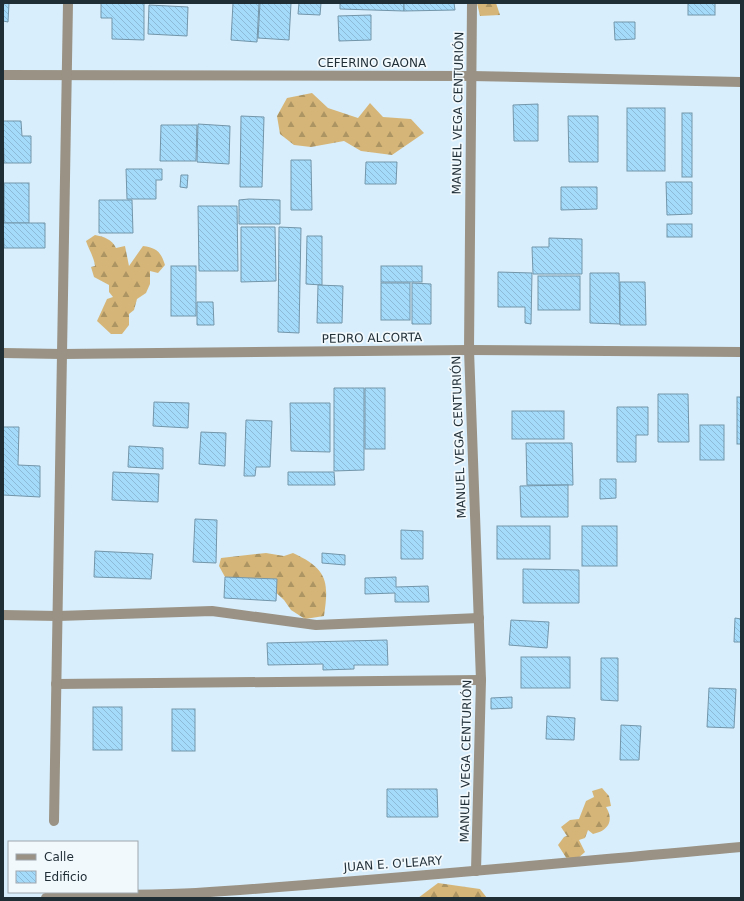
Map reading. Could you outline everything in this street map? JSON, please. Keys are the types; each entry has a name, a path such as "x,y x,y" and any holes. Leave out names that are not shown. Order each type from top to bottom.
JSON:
{"street":[{"path":"54,821 68,3"},
{"name":"MANUEL VEGA CENTURIÓN","path":"472,3 469,350 481,680 476,871"},
{"name":"CEFERINO GAONA","path":"3,75 471,76 741,82"},
{"name":"PEDRO ALCORTA","path":"3,353 62,354 469,350 741,352"},
{"path":"3,615 58,616 212,611 316,625 479,618"},
{"path":"56,684 481,680"},
{"name":"JUAN E. O'LEARY","path":"46,898 194,893 476,871 741,847"}],"green space":[{"path":"477,3 496,3 500,15 480,16"},
{"path":"312,93 328,108 358,118 370,103 383,117 411,119 424,133 392,155 361,151 344,141 311,147 294,145 280,134 277,116 287,98"},
{"path":"95,235 110,240 116,248 125,246 129,266 143,246 158,251 165,265 158,273 150,271 150,284 146,293 137,299 134,310 129,314 129,325 122,334 111,334 97,321 107,299 113,297 109,292 109,285 94,277 91,267 95,266 86,241"},
{"path":"266,553 284,556 293,553 305,559 320,571 326,585 326,604 324,616 305,619 291,610 284,600 268,585 225,577 219,566 221,558"},
{"path":"602,788 609,796 611,806 606,807 609,812 610,821 606,828 598,833 593,834 588,830 585,838 579,840 585,852 577,859 567,859 558,845 564,837 567,836 561,827 570,820 579,819 586,801 594,797 592,791"},
{"path":"438,883 480,889 487,898 418,898"}],"building":[{"path":"3,3 9,3 8,22 3,21"},
{"path":"101,3 144,3 144,40 112,39 112,18 101,18"},
{"path":"233,3 259,3 257,42 231,40"},
{"path":"260,3 291,3 289,40 258,38"},
{"path":"299,3 321,3 320,15 298,14"},
{"path":"340,3 404,3 404,11 340,9"},
{"path":"404,3 454,3 455,10 404,11"},
{"path":"688,3 715,3 715,15 688,15"},
{"path":"149,5 188,7 187,36 148,34"},
{"path":"371,15 371,40 339,41 338,16"},
{"path":"614,22 635,22 635,39 615,40"},
{"path":"538,104 538,141 514,141 513,105"},
{"path":"627,108 665,108 665,171 627,171"},
{"path":"682,113 692,113 692,177 682,177"},
{"path":"241,116 264,117 262,187 240,187"},
{"path":"568,116 598,116 598,162 569,162"},
{"path":"3,121 21,121 22,136 31,136 31,163 4,163"},
{"path":"198,124 230,126 229,164 197,162"},
{"path":"161,125 197,125 196,161 160,161"},
{"path":"291,160 311,160 312,210 291,210"},
{"path":"366,162 397,162 396,184 365,184"},
{"path":"126,169 162,169 162,180 156,180 156,199 127,199"},
{"path":"181,175 188,175 187,188 180,187"},
{"path":"666,182 692,182 692,214 667,215"},
{"path":"4,183 29,183 29,223 4,223"},
{"path":"561,187 597,187 597,209 561,210"},
{"path":"99,200 132,200 133,233 99,233"},
{"path":"239,200 280,200 280,224 239,224"},
{"path":"198,206 237,206 238,271 199,271"},
{"path":"3,223 45,223 45,248 4,248"},
{"path":"667,224 692,224 692,237 667,237"},
{"path":"241,227 275,227 276,281 241,282"},
{"path":"279,227 301,228 299,333 278,332"},
{"path":"307,236 322,236 322,285 306,284"},
{"path":"549,238 582,239 582,274 533,274 532,247 549,247"},
{"path":"171,266 196,266 196,316 171,316"},
{"path":"381,266 422,266 422,282 381,282"},
{"path":"498,272 532,273 531,324 525,323 525,307 498,307"},
{"path":"590,273 619,273 620,324 590,323"},
{"path":"538,276 580,276 580,310 538,310"},
{"path":"620,282 645,282 646,325 620,325"},
{"path":"381,283 410,283 410,320 381,320"},
{"path":"412,283 431,284 431,324 412,324"},
{"path":"318,285 343,286 342,323 317,323"},
{"path":"197,302 213,302 214,325 197,325"},
{"path":"334,388 364,388 364,470 334,471"},
{"path":"365,388 385,388 385,449 365,449"},
{"path":"658,394 688,394 689,442 658,442"},
{"path":"737,397 741,397 741,444 737,444"},
{"path":"154,402 189,403 188,428 153,426"},
{"path":"290,403 330,403 330,452 291,451"},
{"path":"617,407 648,407 648,435 636,435 636,462 617,462"},
{"path":"512,411 564,411 564,439 512,439"},
{"path":"246,420 272,421 270,467 256,467 255,476 244,476"},
{"path":"700,425 724,425 724,460 700,460"},
{"path":"3,427 19,427 18,465 40,466 40,497 3,495"},
{"path":"201,432 226,433 225,466 199,464"},
{"path":"526,443 572,443 573,485 527,485"},
{"path":"129,446 163,448 163,469 128,467"},
{"path":"113,472 159,474 158,502 112,500"},
{"path":"288,472 334,472 335,485 288,485"},
{"path":"600,479 616,479 616,498 600,499"},
{"path":"568,485 568,517 521,517 520,486"},
{"path":"195,519 217,520 216,563 193,562"},
{"path":"497,526 550,526 550,559 497,559"},
{"path":"582,526 617,526 617,566 582,566"},
{"path":"401,530 423,531 423,559 401,559"},
{"path":"95,551 153,554 151,579 94,577"},
{"path":"322,553 345,555 345,565 322,563"},
{"path":"523,569 579,570 579,603 523,603"},
{"path":"225,577 277,579 276,601 224,598"},
{"path":"396,577 396,587 428,586 429,602 395,602 395,593 365,594 365,578"},
{"path":"735,618 741,619 741,642 734,642"},
{"path":"511,620 549,622 547,648 509,645"},
{"path":"387,640 388,665 354,665 354,669 323,670 323,664 268,665 267,643"},
{"path":"521,657 570,657 570,688 521,688"},
{"path":"601,658 618,658 618,701 601,700"},
{"path":"709,688 736,689 734,728 707,727"},
{"path":"512,697 512,708 491,709 491,698"},
{"path":"93,707 122,707 122,750 93,750"},
{"path":"172,709 195,709 195,751 172,751"},
{"path":"547,716 575,718 574,740 546,739"},
{"path":"621,725 641,726 639,760 620,760"},
{"path":"387,789 437,789 438,817 387,817"}]}
